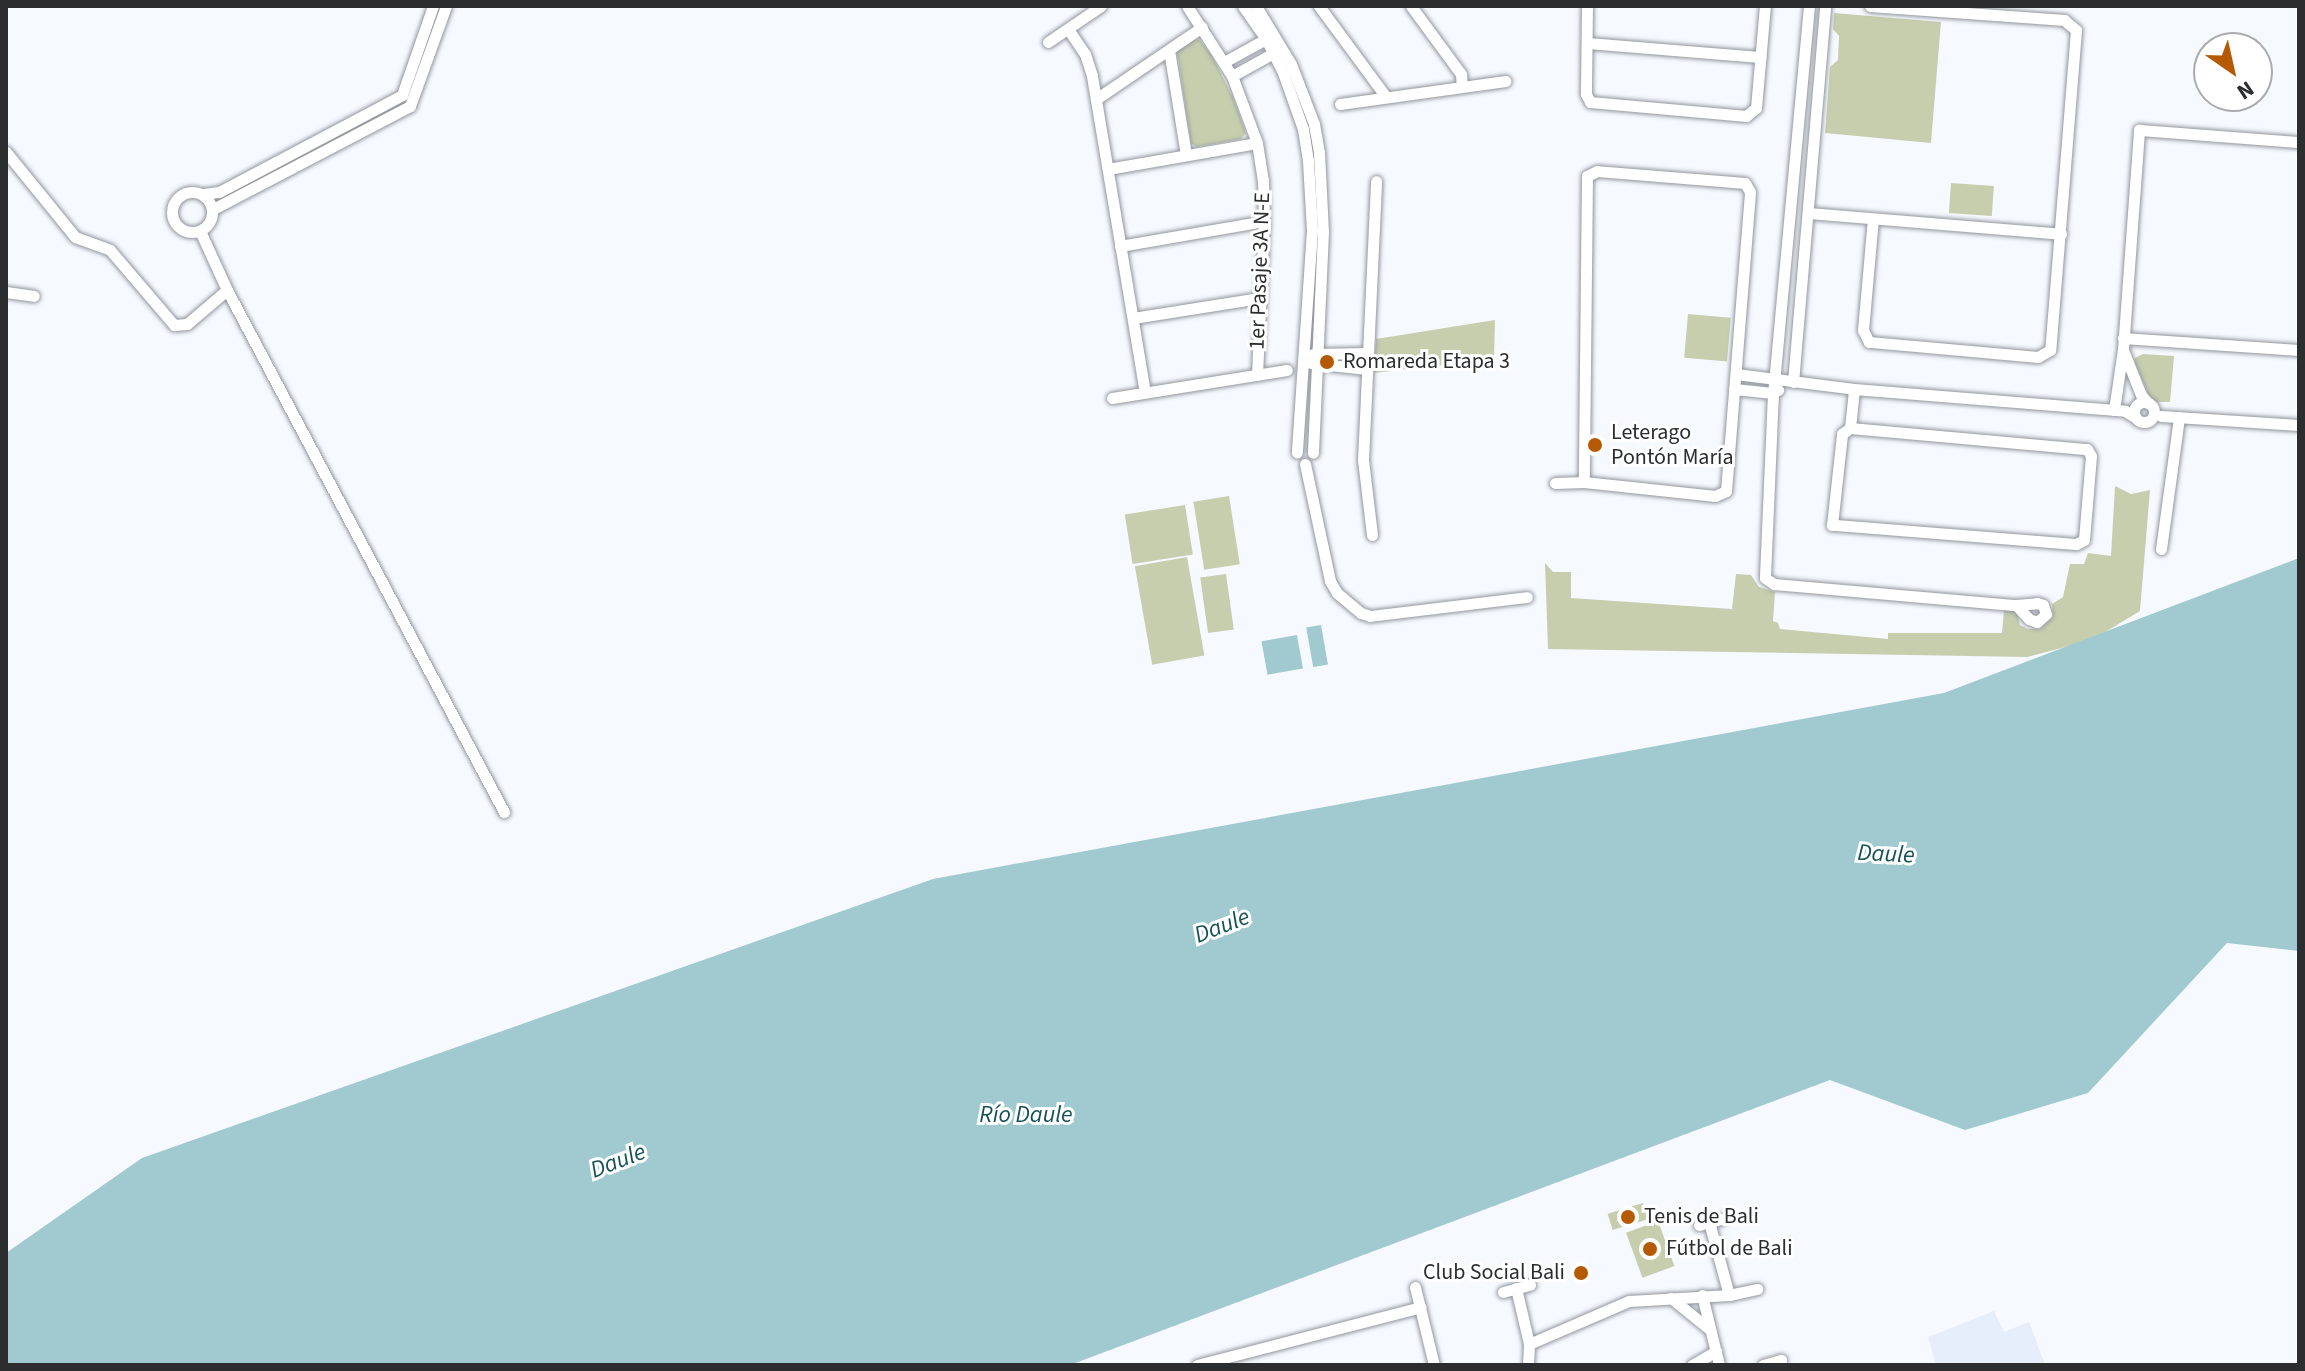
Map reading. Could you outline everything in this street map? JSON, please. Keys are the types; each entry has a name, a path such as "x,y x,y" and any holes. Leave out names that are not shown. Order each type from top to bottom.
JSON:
{"street":[{"path":"433,6 402,95 219,192 204,194 196,191 179,196 172,214 182,230 200,231 208,226 213,209 410,106 446,6"},
{"path":"1048,42 1101,6"},
{"name":"1er Pasaje 3A N-E","path":"1187,6 1232,76 1257,143 1264,221 1257,375"},
{"path":"1243,6 1275,54 1303,129 1311,189 1297,452 1298,460 1305,464 1330,581 1337,593 1361,613 1370,616 1527,597"},
{"path":"1256,6 1281,42 1314,124 1323,184 1313,453 1312,460 1305,464"},
{"path":"1319,6 1386,97"},
{"path":"1411,6 1461,74 1462,87"},
{"path":"1587,6 1588,99 1593,104 1750,116 1756,108 1765,6"},
{"path":"1809,6 1773,393 1764,565 1767,581 2016,605"},
{"path":"1793,382 1825,6"},
{"path":"1870,6 2064,20 2073,25 2077,35 2052,345 2047,354 2038,357 1874,344 1866,339 1863,330 1873,219"},
{"path":"1096,99 1202,27"},
{"path":"1068,29 1085,54 1096,99 1145,392"},
{"path":"1224,62 1266,39 1281,42"},
{"path":"1232,76 1275,54 1281,42"},
{"path":"1587,43 1760,57"},
{"path":"1169,50 1186,155"},
{"path":"1340,104 1505,81"},
{"path":"2141,411 2123,344 2139,130 2299,142"},
{"path":"1108,169 1257,143"},
{"path":"6,152 75,237 110,250 174,325 187,324 227,290"},
{"path":"1555,483 1584,482 1715,496 1723,494 1736,374 1748,184 1597,171 1589,173 1585,264 1584,482"},
{"path":"1372,535 1363,460 1376,181"},
{"path":"204,194 213,209"},
{"path":"1808,213 2061,234"},
{"path":"1120,246 1264,221"},
{"path":"200,231 227,290 504,812"},
{"path":"6,292 34,296"},
{"path":"1133,318 1259,298"},
{"path":"2123,344 2299,350"},
{"path":"2123,344 2141,395 2141,411"},
{"path":"1304,358 1317,352 1368,353"},
{"path":"1304,358 1316,366 1367,369"},
{"path":"1112,398 1287,370"},
{"path":"1736,374 1854,389 2299,425"},
{"path":"1734,389 1773,393 1793,382"},
{"path":"1850,428 2087,449 2091,456 2084,540 2076,544 1832,525 1842,434 1850,428 1854,389"},
{"path":"2161,549 2179,417"},
{"path":"1297,452 1306,447 1313,453"},
{"path":"1710,1222 1729,1295"},
{"path":"1503,1292 1530,1285"},
{"path":"1415,1287 1434,1365"},
{"path":"1516,1288 1529,1344 1528,1365"},
{"path":"1529,1344 1629,1301 1729,1295 1757,1289"},
{"path":"1702,1295 1719,1365"},
{"path":"1671,1298 1708,1328"},
{"path":"1197,1365 1421,1307"},
{"path":"1692,1365 1716,1351"},
{"path":"1763,1365 1781,1360"}],"shaded area":[{"path":"1994,1311 2004,1332 2029,1322 2045,1365 1936,1365 1928,1337"}],"green space":[{"path":"1834,13 1941,22 1931,143 1825,133 1830,67 1838,60 1839,36 1833,29"},
{"path":"1195,39 1200,40 1212,56 1233,97 1246,133 1241,139 1196,147 1191,143 1177,51"},
{"path":"1951,183 1994,186 1992,216 1949,213"},
{"path":"1688,314 1731,318 1727,362 1684,358"},
{"path":"1495,320 1494,359 1374,373 1376,339"},
{"path":"2143,354 2174,356 2170,402 2156,402 2149,395 2135,364 2135,358"},
{"path":"2115,486 2131,494 2150,490 2140,611 2092,640 2027,657 1548,649 1545,563 1553,572 1571,572 1571,598 1732,609 1736,574 1751,575 1759,587 1775,592 1773,621 1778,623 1780,629 1888,639 1888,633 2002,633 2004,610 2017,612 2020,625 2040,629 2053,617 2052,604 2063,597 2070,564 2084,564 2088,553 2111,556"},
{"path":"1229,496 1240,564 1204,570 1193,502"},
{"path":"1185,505 1193,554 1133,564 1125,515"},
{"path":"1187,557 1204,655 1152,665 1135,566"},
{"path":"1226,574 1234,629 1208,633 1200,578"},
{"name":"Tenis de Bali","path":"1643,1203 1648,1219 1613,1230 1608,1214"},
{"name":"Fútbol de Bali","path":"1658,1221 1674,1266 1642,1278 1626,1233"}],"water":[{"name":"Río Daule","path":"2299,558 2299,951 2227,943 2088,1093 1965,1130 1830,1080 1070,1365 6,1365 6,1253 142,1158 933,879 1944,693"},
{"path":"1321,625 1328,664 1313,667 1306,628"},
{"path":"1297,635 1303,668 1267,675 1262,641"}],"place":[{"name":"Romareda Etapa 3","path":"1327,362"},
{"name":"Leterago Pontón María","path":"1595,445"},
{"name":"Tenis de Bali","path":"1628,1217"},
{"name":"Fútbol de Bali","path":"1650,1249"},
{"name":"Club Social Bali","path":"1581,1273"}],"water label":[{"name":"Daule","path":"1886,854"},
{"name":"Daule","path":"1222,926"},
{"name":"Daule","path":"618,1161"}]}
